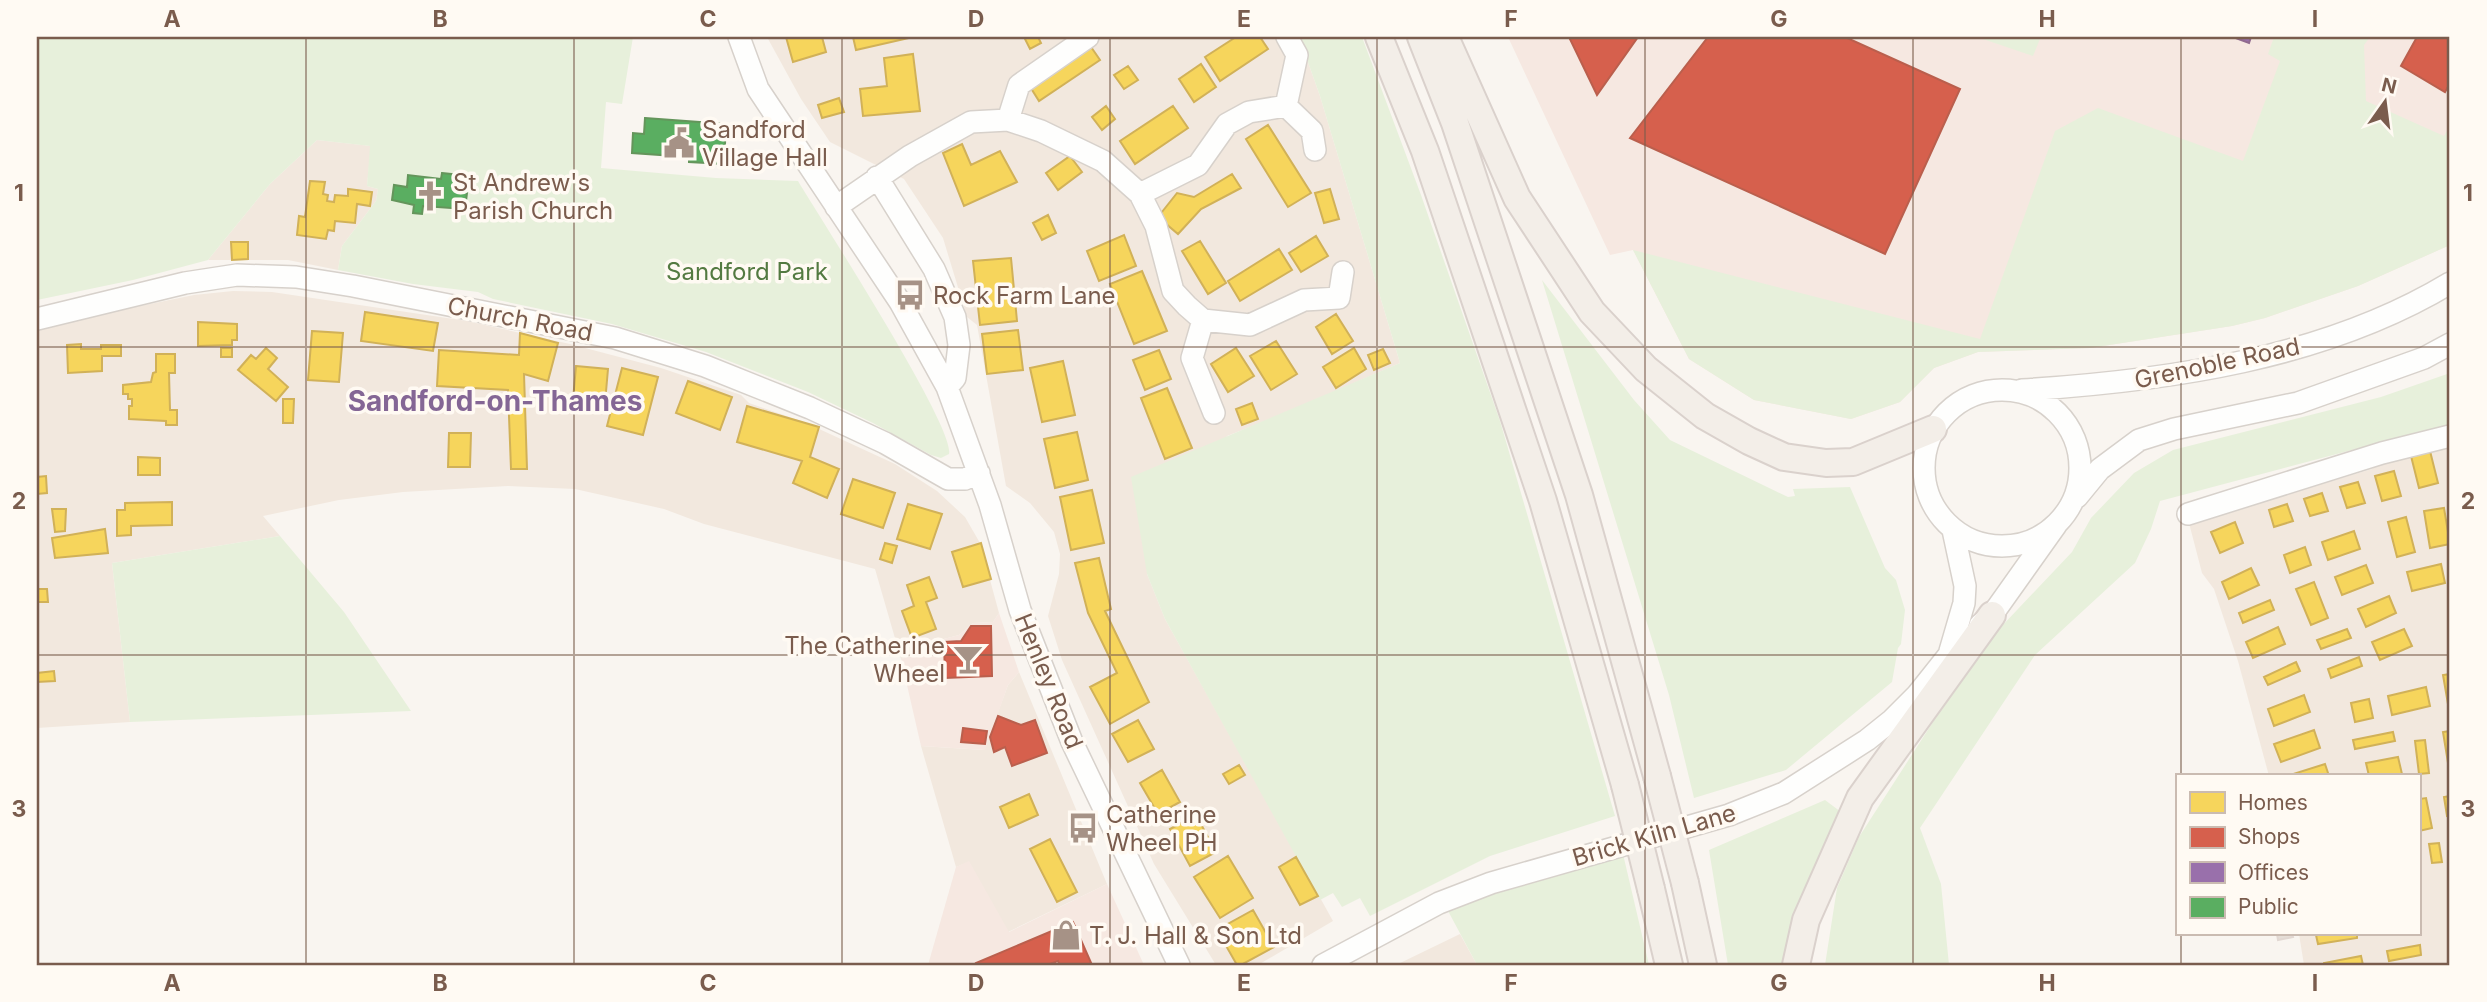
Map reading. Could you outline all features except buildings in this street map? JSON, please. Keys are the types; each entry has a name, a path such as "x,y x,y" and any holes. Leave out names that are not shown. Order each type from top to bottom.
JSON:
{"main road":[{"path":"1379,37 1425,151 1534,476 1625,785 1669,965"},
{"path":"1421,37 1455,123 1579,495 1657,776 1703,965"},
{"path":"1445,37 1517,198 1592,312 1646,369 1695,408 1749,441 1784,457 1826,463 1853,462 1933,429"},
{"path":"1796,965 1806,920 1860,798 1992,615"}],"street":[{"name":"Henley Road","path":"739,37 758,89 900,302 947,387 979,473 1020,610 1072,742 1179,965"},
{"path":"1008,120 1019,85 1088,37"},
{"path":"1286,106 1297,55 1287,37"},
{"path":"1140,194 1198,165 1227,124 1249,113 1286,106"},
{"path":"1286,106 1312,131 1315,150"},
{"path":"836,207 910,156 971,122 1008,120 1041,131 1104,161 1140,194 1156,226 1173,290 1203,320 1250,325 1275,316 1304,300 1339,298 1343,272"},
{"path":"877,177 934,268 955,317 959,345 955,378 947,387"},
{"name":"Church Road","path":"37,319 185,283 237,275 296,277 353,286 615,338 705,366 810,408 885,443 948,479 965,479 979,473"},
{"name":"Grenoble Road","path":"2013,390 2102,385 2189,372 2285,353 2367,324 2450,283"},
{"path":"1203,320 1192,358 1214,414"},
{"path":"2072,503 2080,475 2077,445 2063,419 2041,400 2013,390 1990,390 1967,398 1948,411 1933,429 1924,455 1924,483 1935,509 1953,530 1978,543 2005,547 2033,540 2056,525 2100,469 2139,440 2174,429 2298,403 2424,358 2450,345"},
{"path":"2188,514 2382,453 2450,436"},
{"name":"Brick Kiln Lane","path":"1323,965 1439,903 1491,883 1729,815 1784,793 1867,740 1892,720 1917,695 1950,651 1992,615 2056,525"},
{"name":"Brick Kiln Lane","path":"1950,651 1964,603 1965,586 1953,530"}],"shaded area":[{"path":"767,37 1299,37 1320,96 1400,363 1227,436 1147,574 1165,619 1333,921 1258,965 1216,965 1154,864 1062,660 1048,616 1059,574 1060,554 1054,532 1030,503 1006,486 977,325 967,317 943,238 904,179 830,142 801,99"},
{"path":"1508,37 2450,37 2450,245 2358,286 2265,318 2232,326 2090,348 1978,352 1934,368 1900,402 1851,419 1754,400 1689,359 1633,250 1610,255"},
{"path":"317,140 371,146 367,186 378,189 376,201 342,246 338,270 288,260 208,260 270,184"},
{"path":"233,291 272,292 467,321 661,368 741,395 749,403 804,422 895,464 937,491 965,517 980,543 999,613 993,622 973,623 959,635 940,640 939,649 901,659 875,569 704,524 664,509 575,489 508,486 403,492 339,500 263,516 280,536 112,563 130,722 37,728 37,327 194,295"},
{"path":"2450,441 2450,965 2304,965 2299,936 2420,936 2420,774 2268,774 2238,661 2214,589 2202,573 2189,523 2372,469 2385,457"},
{"path":"999,613 1019,672 1008,685 985,750 921,746 901,659 939,649 940,640 959,635 973,623 993,622"},
{"path":"1019,672 1107,884 1008,932 969,862 956,867 921,746 984,750 1008,685"},
{"path":"969,861 1009,932 1107,884 1144,965 928,965 956,867"},
{"path":"1460,934 1477,965 1396,965"}],"green space":[{"name":"Sandford Park","path":"37,37 633,37 622,104 606,102 601,168 716,178 798,181 910,366 945,436 949,454 941,458 931,455 808,392 706,352 612,324 493,299 478,292 413,284 338,270 342,246 376,201 378,189 367,186 370,146 317,140 270,184 208,260 133,280 37,300"},
{"path":"1299,37 1362,37 1500,421 1615,816 1490,856 1370,916 1360,898 1342,907 1333,893 1320,900 1165,619 1147,574 1131,477 1400,363 1320,96"},
{"path":"1977,37 2035,37 2040,39 2033,56"},
{"path":"2274,37 2370,37 2364,45 2366,101 2444,136 2450,126 2450,245 2358,286 2265,318 2232,326 2090,348 1978,352 1934,368 1900,402 1851,419 1754,400 1689,359 1633,250 1980,339 2055,131 2098,108 2243,161 2280,61 2268,54"},
{"path":"1542,280 1634,400 1670,440 1788,497 1795,496 1793,489 1850,487 1885,568 1896,580 1905,610 1901,644 1892,682 1786,770 1694,798 1669,695"},
{"path":"2450,373 2450,424 2160,501 2151,529 2135,563 2035,655 1920,828 1941,884 1949,965 1825,965 1837,888 1859,837 1933,722 2000,628 2072,552 2091,518 2134,473 2173,450 2381,397"},
{"path":"280,536 344,612 411,711 130,722 112,563"},
{"path":"1825,800 1841,812 1790,965 1728,965 1709,850"},
{"path":"1623,854 1649,965 1477,965 1447,909"}],"place":[{"name":"Sandford Village Hall","path":"679,143"},
{"name":"St Andrew's Parish Church","path":"430,196"},
{"name":"Rock Farm Lane","path":"910,295"},
{"name":"The Catherine Wheel","path":"968,659"},
{"name":"Catherine Wheel PH","path":"1083,828"},
{"name":"T. J. Hall & Son Ltd","path":"1066,935"}],"district":[{"name":"Sandford-on-Thames","path":"495,401"}]}
